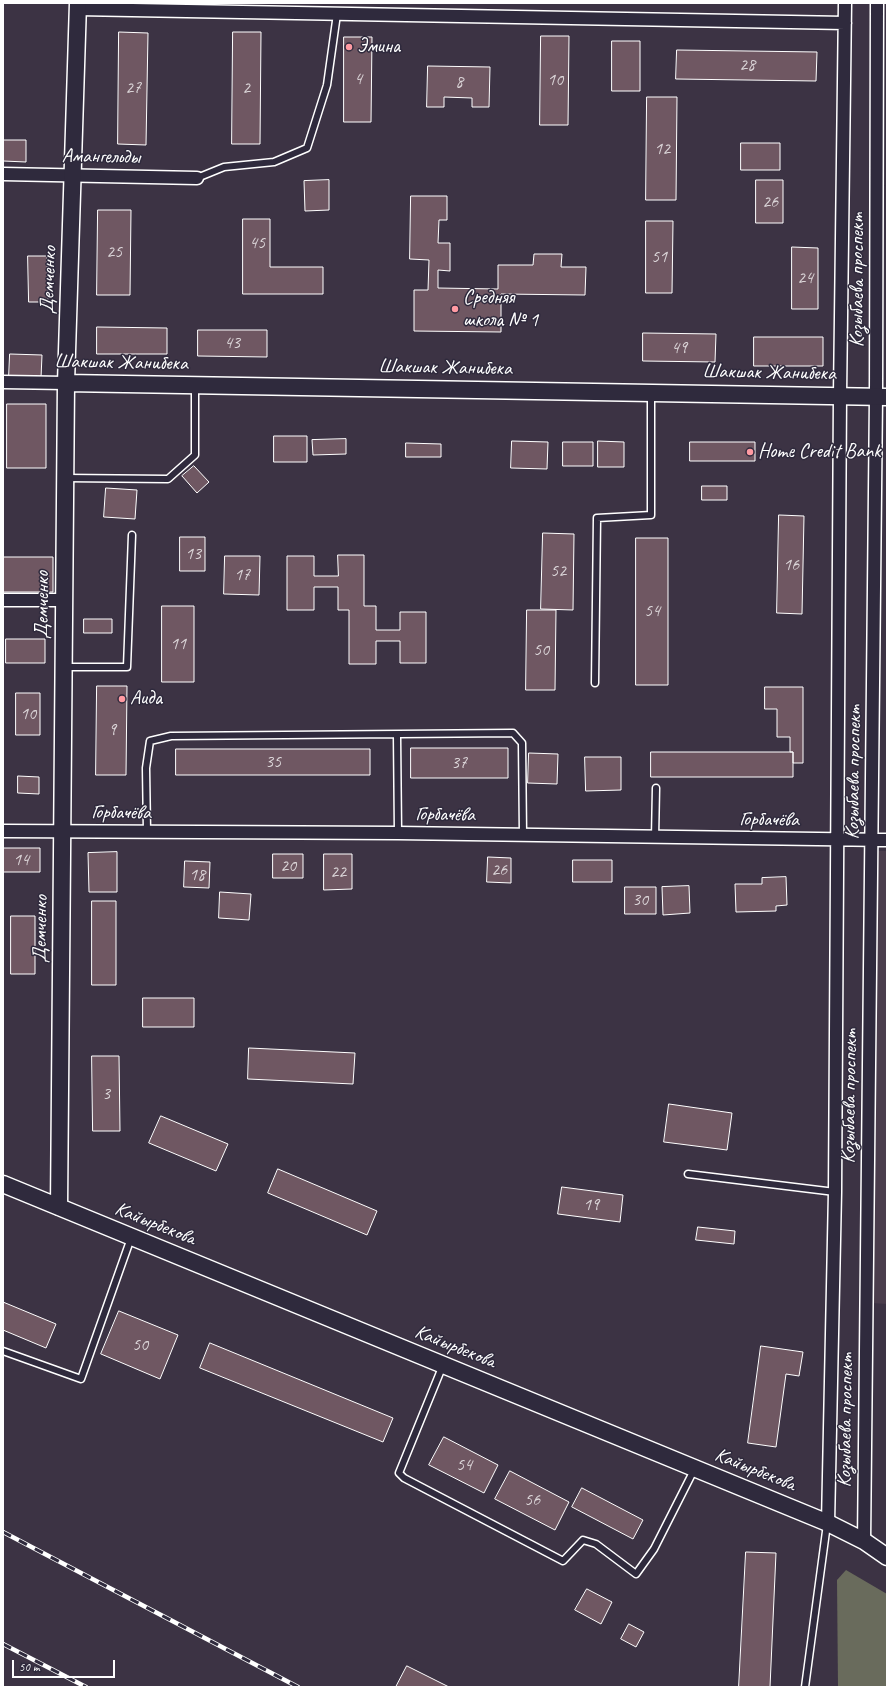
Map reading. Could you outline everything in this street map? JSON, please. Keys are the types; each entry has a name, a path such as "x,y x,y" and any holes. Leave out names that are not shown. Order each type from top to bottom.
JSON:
{"street":[{"name":"Козыбаева проспект","path":"828,1523 835,1192 840,395 845,3"},
{"name":"Козыбаева проспект","path":"864,1541 872,840 882,396 878,3"},
{"path":"78,6 337,14 845,22"},
{"name":"Демченко","path":"60,1207 66,383 78,6"},
{"name":"Амангельды","path":"3,174 197,178"},
{"name":"Шакшак Жанибека","path":"3,382 882,396"},
{"path":"3,600 64,600"},
{"name":"Горбачёва","path":"3,831 398,833 655,838 887,840"},
{"name":"Кайырбекова","path":"3,1184 828,1523 864,1541 887,1557"}],"lane":[{"path":"197,178 224,167 274,162 307,148 327,85 337,14"},
{"path":"66,478 168,479 195,455 195,385"},
{"path":"595,683 597,518 651,515 651,392"},
{"path":"64,667 127,667 132,535"},
{"path":"147,832 146,768 150,741 171,736 513,733 522,743 523,836"},
{"path":"397,735 398,833"},
{"path":"655,838 656,788"},
{"path":"688,1174 835,1192"},
{"path":"3,1351 81,1379 131,1237"},
{"path":"443,1365 399,1473 404,1478 563,1560 583,1540 590,1541 636,1574 654,1549 695,1468"},
{"path":"805,1687 828,1523"}],"shaded area":[{"path":"875,851 887,851 887,1304 872,1303"}],"green space":[{"path":"846,1570 887,1594 887,1687 838,1687 837,1580"}],"building":[{"path":"119,32 148,33 146,145 118,144"},
{"path":"233,32 261,32 260,144 232,144"},
{"path":"541,36 569,36 568,125 540,125"},
{"path":"344,37 372,37 371,122 344,122"},
{"path":"612,41 640,41 640,91 612,91"},
{"path":"677,50 817,52 816,81 676,79"},
{"path":"428,66 490,67 489,107 472,107 472,98 444,97 444,107 427,107"},
{"path":"647,97 677,97 676,200 646,200"},
{"path":"3,140 26,140 26,162 3,161"},
{"path":"741,143 780,143 780,170 741,170"},
{"path":"329,180 329,210 305,211 304,181"},
{"path":"756,180 783,180 783,223 756,223"},
{"path":"411,196 447,196 447,220 439,220 438,243 450,243 450,271 438,270 438,288 498,289 498,265 533,265 534,254 562,254 561,267 586,267 585,295 501,294 501,332 414,331 414,290 428,290 429,260 410,259"},
{"path":"98,210 131,210 130,295 97,295"},
{"path":"243,219 270,219 270,267 323,267 323,294 243,294"},
{"path":"646,221 673,221 672,293 646,293"},
{"path":"792,247 818,248 818,309 792,309"},
{"path":"28,256 47,256 48,302 29,302"},
{"path":"97,327 167,328 167,354 97,354"},
{"path":"198,330 267,330 267,357 198,356"},
{"path":"643,333 716,334 715,362 643,361"},
{"path":"754,337 823,337 823,366 754,366"},
{"path":"10,354 42,355 41,378 9,377"},
{"path":"7,404 46,404 46,468 7,468"},
{"path":"274,436 307,436 307,462 274,462"},
{"path":"346,439 346,454 313,455 312,440"},
{"path":"512,441 548,442 547,469 511,468"},
{"path":"598,441 624,442 624,467 598,467"},
{"path":"563,442 593,442 593,466 563,466"},
{"path":"690,442 755,442 755,461 690,461"},
{"path":"406,443 441,444 441,457 406,457"},
{"path":"194,466 209,482 197,493 182,476"},
{"path":"702,486 727,486 727,500 702,500"},
{"path":"106,488 137,490 135,519 104,517"},
{"path":"779,515 804,516 802,614 777,613"},
{"path":"543,533 574,534 573,610 541,609"},
{"path":"180,537 205,537 205,571 180,571"},
{"path":"636,538 668,538 668,685 636,685"},
{"path":"338,555 364,555 364,606 376,606 376,630 400,630 400,612 426,612 426,663 400,663 400,641 376,641 376,664 349,664 349,610 338,610 338,587 314,587 314,610 287,610 287,556 314,556 314,576 338,576"},
{"path":"225,556 260,556 259,595 224,594"},
{"path":"3,557 53,557 53,592 3,592"},
{"path":"162,606 194,606 194,682 162,682"},
{"path":"527,610 556,610 555,690 526,690"},
{"path":"84,619 112,619 112,633 84,633"},
{"path":"6,639 45,639 45,663 6,663"},
{"path":"97,686 127,686 126,775 96,775"},
{"path":"765,687 803,687 803,763 793,763 793,752 790,752 790,737 777,737 777,709 765,709"},
{"path":"16,693 40,693 40,735 16,735"},
{"path":"411,748 508,748 508,778 411,778"},
{"path":"176,749 370,749 370,775 176,775"},
{"path":"651,752 793,752 793,777 651,777"},
{"path":"529,753 558,754 557,784 528,783"},
{"path":"585,757 621,757 621,790 586,791"},
{"path":"18,776 39,777 39,794 18,793"},
{"path":"3,848 40,848 40,872 3,872"},
{"path":"117,852 117,892 89,892 88,853"},
{"path":"273,854 303,854 303,878 273,878"},
{"path":"324,854 352,854 352,889 324,890"},
{"path":"488,857 511,858 511,883 487,882"},
{"path":"573,860 612,860 612,882 573,882"},
{"path":"185,861 210,862 209,888 184,887"},
{"path":"786,877 787,905 776,906 776,911 736,912 735,884 762,884 762,878"},
{"path":"689,886 690,913 663,915 662,887"},
{"path":"625,887 656,887 656,914 625,914"},
{"path":"220,892 251,894 249,920 219,918"},
{"path":"92,901 116,901 116,985 92,985"},
{"path":"11,916 35,916 35,974 11,974"},
{"path":"143,998 194,998 194,1027 143,1027"},
{"path":"249,1048 355,1053 353,1084 248,1079"},
{"path":"92,1056 119,1056 120,1131 93,1131"},
{"path":"669,1104 732,1113 727,1150 664,1142"},
{"path":"161,1116 228,1144 216,1171 149,1143"},
{"path":"278,1169 377,1211 367,1235 268,1193"},
{"path":"562,1187 623,1195 620,1222 558,1214"},
{"path":"698,1227 735,1231 734,1244 696,1240"},
{"path":"3,1302 56,1324 46,1348 3,1330"},
{"path":"119,1311 178,1335 160,1379 101,1354"},
{"path":"210,1343 393,1418 383,1442 200,1368"},
{"path":"761,1346 803,1352 799,1376 786,1374 776,1447 748,1443"},
{"path":"444,1437 498,1465 484,1493 429,1465"},
{"path":"510,1471 569,1502 555,1530 495,1499"},
{"path":"582,1488 643,1520 633,1539 572,1507"},
{"path":"746,1552 776,1553 770,1687 739,1687"},
{"path":"587,1589 612,1602 601,1624 575,1610"},
{"path":"629,1624 644,1632 636,1647 621,1639"},
{"path":"407,1666 449,1687 396,1687"}],"railway":[{"path":"3,1532 298,1687"},
{"path":"3,1644 86,1687"}],"place":[{"name":"Эмина","path":"349,47"},
{"name":"Средняя школа № 1","path":"455,309"},
{"name":"Home Credit Bank","path":"750,452"},
{"name":"Аида","path":"122,699"}]}
